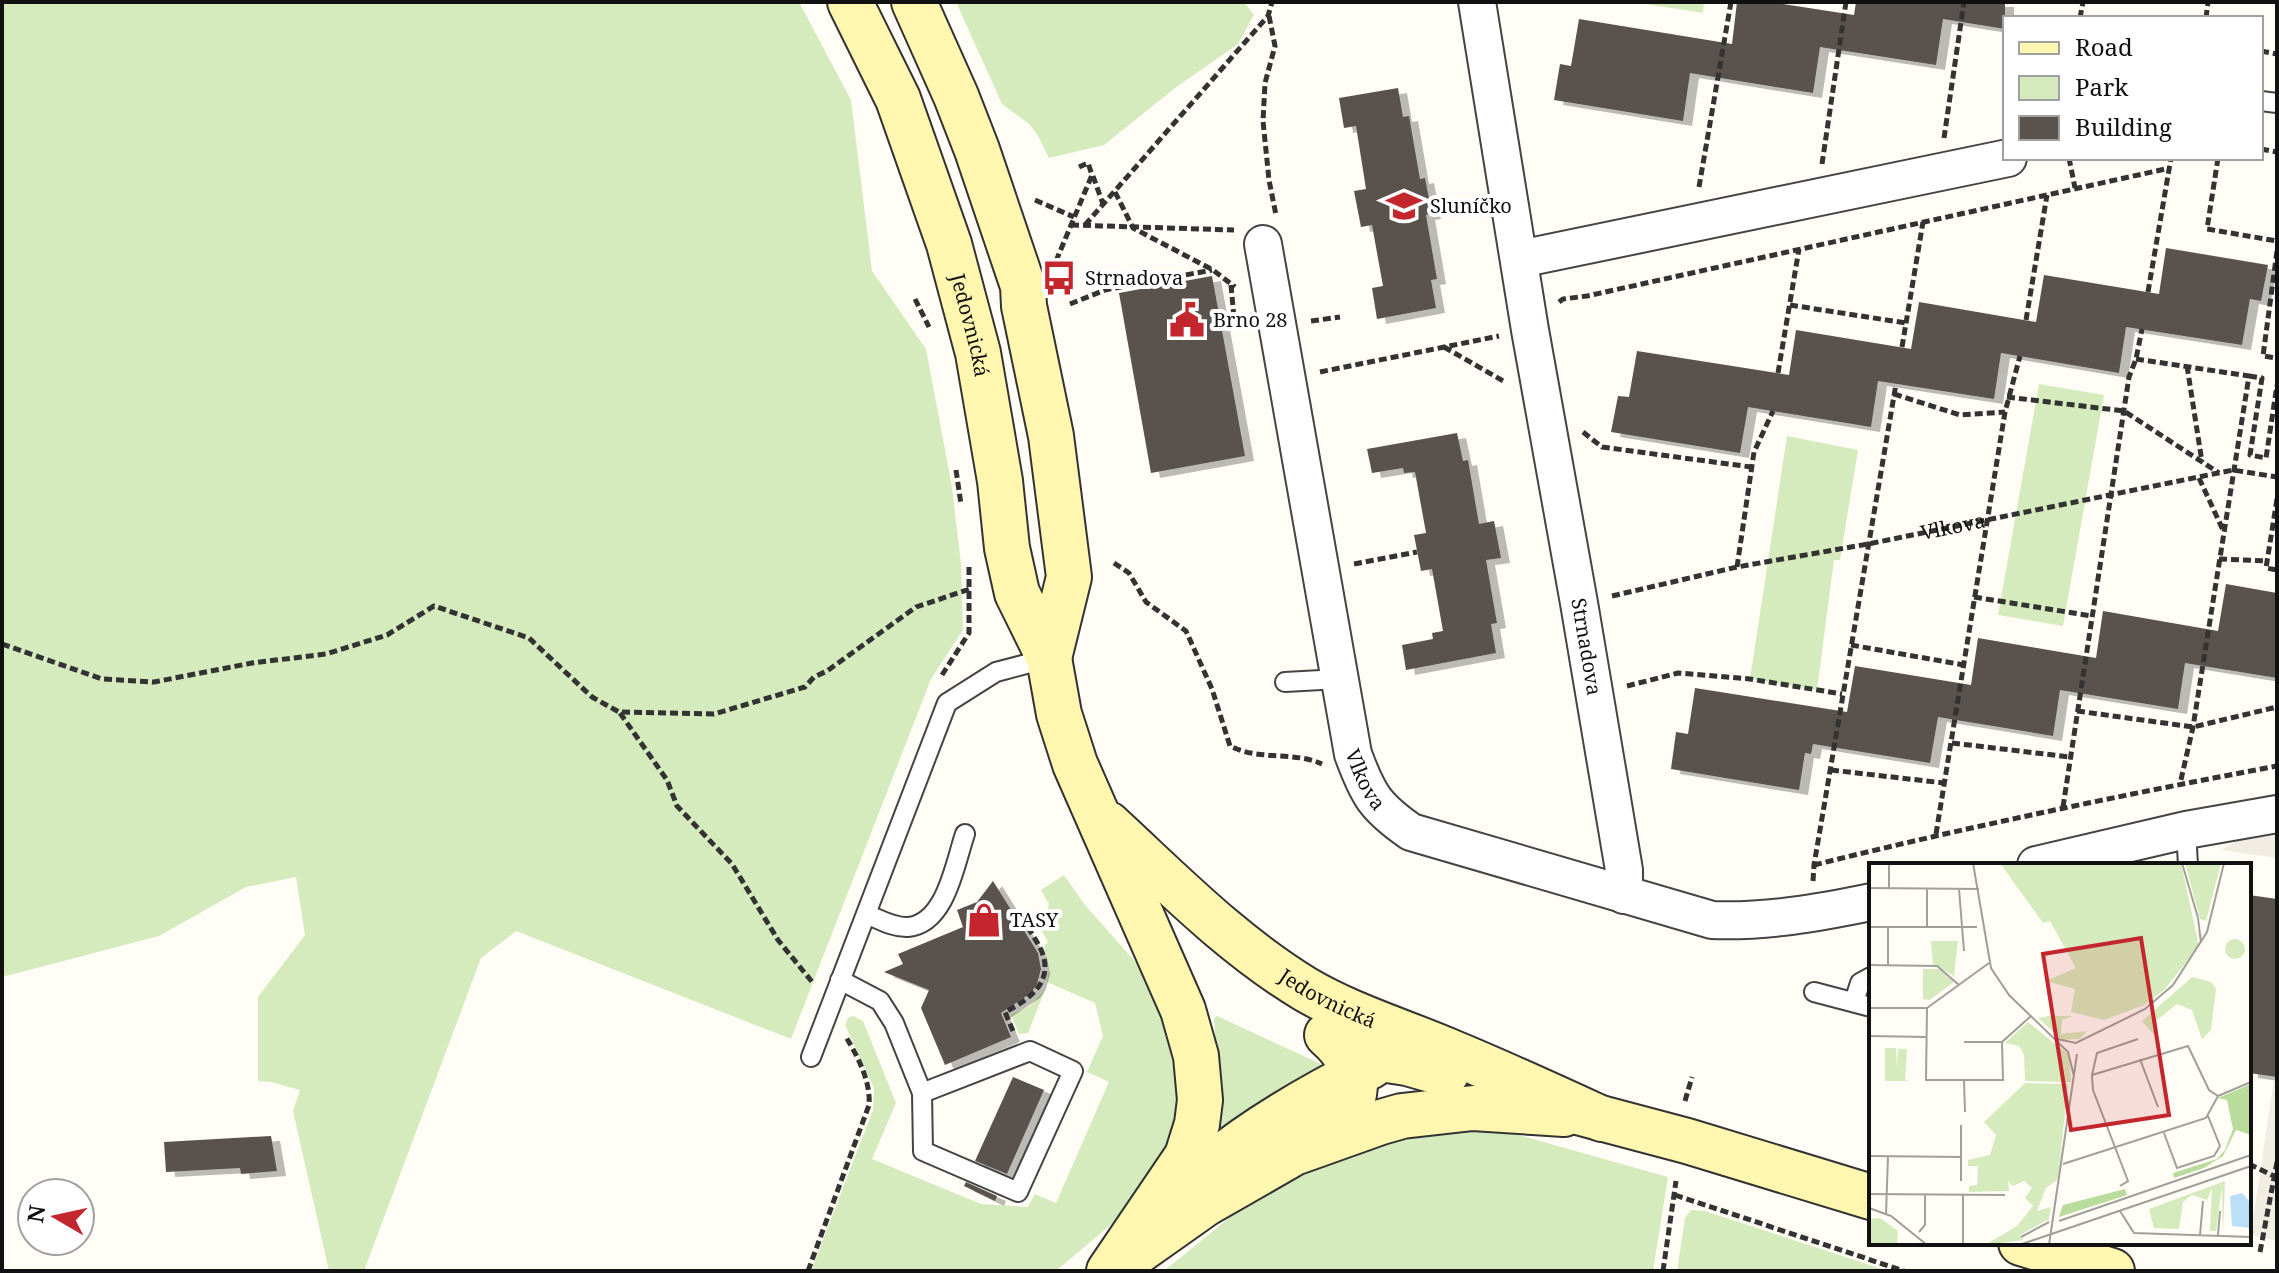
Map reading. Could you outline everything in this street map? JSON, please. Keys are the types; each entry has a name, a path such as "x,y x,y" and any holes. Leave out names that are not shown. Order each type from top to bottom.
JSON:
{"main road":[{"name":"Jedovnická","path":"850,2 898,99 949,244 978,353 1000,481 1007,548 1017,593 1049,658 1059,714 1075,764 1183,1010 1196,1056 1200,1100 1197,1124 1187,1156 1109,1271"},
{"name":"Jedovnická","path":"914,2 977,150 1023,286 1024,306 1051,436 1069,577 1049,658"},
{"name":"Jedovnická","path":"1096,812 1134,872 1180,929 1209,956 1246,984 1378,1062 1687,1141 1869,1196"},
{"name":"Jedovnická","path":"1096,812 1236,941 1304,988 1337,1007 1449,1051 1602,1119"},
{"path":"1109,1271 1205,1204 1294,1153 1348,1108 1355,1090 1378,1062"},
{"path":"1109,1271 1209,1166 1293,1108 1378,1062"},
{"path":"1294,1153 1381,1122 1473,1108 1537,1111 1602,1119"},
{"path":"2028,1245 2112,1271"}],"street":[{"name":"Strnadova","path":"1477,2 1530,330 1624,870 1624,895"},
{"path":"1520,259 2003,159"},
{"name":"Vlkova","path":"1260,231 1353,754 1365,787 1385,814 1411,832 1712,920 1749,921 1819,913 1869,902"},
{"path":"2053,863 2187,847 2277,814"}],"lane":[{"path":"811,1057 947,703 996,672 1049,658"},
{"path":"1285,682 1339,679"},
{"path":"866,914 909,927 931,917 943,902 965,834"},
{"path":"1814,992 1862,1005 1860,983 1869,978"},
{"path":"840,980 874,997 886,1007 922,1093 923,1151 1018,1192 1073,1071 1030,1051 922,1093"}],"path":[{"path":"1085,225 1268,16 1272,2"},
{"path":"1697,200 1731,2"},
{"path":"1820,173 1846,2"},
{"path":"1943,147 1964,2"},
{"path":"1071,225 1260,231 1269,180 1263,121 1265,83 1275,46 1268,16"},
{"path":"2069,160 2075,188"},
{"path":"2148,292 2171,160"},
{"path":"2218,160 2207,229 2277,241"},
{"path":"1079,167 1088,163 1104,205"},
{"path":"1555,305 1563,299 2170,168"},
{"path":"1056,261 1092,175"},
{"path":"1115,192 1133,228 1213,270 1242,292"},
{"path":"2026,320 2047,195"},
{"path":"1034,200 1074,217"},
{"path":"1902,347 1923,222"},
{"path":"1778,373 1799,249"},
{"path":"2277,251 2263,356 2277,358"},
{"path":"1070,304 1105,290 1213,270"},
{"path":"1231,285 1234,318"},
{"path":"1790,305 1906,323"},
{"path":"1220,320 1245,316"},
{"path":"1303,323 1340,317"},
{"path":"2063,807 2129,377 2142,329"},
{"path":"1311,374 1530,330"},
{"path":"1444,347 1507,383"},
{"path":"1936,834 2007,397 2020,356"},
{"path":"2136,359 2262,378 2250,455 2266,458 2277,385"},
{"path":"2187,366 2203,463"},
{"path":"2180,784 2193,727 2249,376"},
{"path":"1819,913 1812,887 1814,865 1896,384"},
{"path":"1894,394 1960,415 2005,412"},
{"path":"2007,397 2124,411 2219,473"},
{"path":"1737,567 1754,452 1773,411"},
{"path":"1582,431 1602,447 1751,467"},
{"path":"955,465 962,509"},
{"path":"2233,470 2277,477"},
{"name":"Vlkova","path":"1579,603 1737,567 1986,521 2233,470"},
{"path":"2199,477 2224,531"},
{"path":"2277,499 2266,568 2277,570"},
{"path":"1346,566 1417,552"},
{"path":"968,554 969,633"},
{"path":"2219,559 2267,561"},
{"path":"1114,563 1129,573 1146,602 1186,631 1212,689 1230,746 1243,753 1312,759 1365,787"},
{"path":"619,712 714,714 805,687 814,677 827,671 916,607 970,589"},
{"path":"1974,597 2092,616"},
{"path":"2,644 102,679 154,682 252,663 326,654 387,635 434,606 529,638 592,697 619,712 667,780 677,806 732,864 778,940 819,991"},
{"path":"1851,645 1964,665"},
{"path":"1619,688 1678,673 1750,679 1843,694"},
{"path":"2077,711 2193,727 2277,707"},
{"path":"1952,743 2070,757"},
{"path":"1814,865 1936,834 2277,766"},
{"path":"1831,770 1944,783"},
{"path":"1022,1054 1005,1012 1032,996 1040,985 1044,969 1041,950 1024,923 1023,912"},
{"path":"1685,1101 1692,1077"},
{"path":"2260,1252 2277,1162"},
{"path":"2251,1165 2274,1176"},
{"path":"1663,1271 1676,1181"},
{"path":"1675,1195 1904,1271"}],"green space":[{"path":"2,2 799,2 851,100 872,271 926,349 952,487 961,564 963,630 931,679 791,1039 516,931 481,958 364,1271 329,1271 293,1111 300,1090 258,1081 258,997 305,935 296,877 246,887 159,936 2,977"},
{"path":"956,2 1244,2 1254,15 1238,44 1175,88 1104,145 1049,158 1029,124 1002,104"},
{"path":"1633,2 1704,2 1703,13"},
{"path":"2039,384 2104,395 2063,626 1998,615"},
{"path":"1787,436 1858,450 1840,560 1834,560 1817,690 1750,679"},
{"path":"1064,875 1085,905 1147,975 1173,1023 1181,1134 1128,1210 1056,1271 811,1271 873,1110 874,1088 845,1025 848,1018 853,1016 863,1021 896,1103 872,1159 981,1204 1028,1207 1035,1194 1056,1203 1109,1082 1087,1072 1103,1036 1095,1003 1047,982 1049,971 1044,946 1048,942 1033,915 1046,914 1049,904 1041,890"},
{"path":"1045,990 1028,1033 1019,1034 1011,1015 1030,1006"},
{"path":"1217,1016 1322,1067 1219,1131 1214,1018"},
{"path":"1476,1123 1668,1177 1653,1271 1164,1271 1262,1191 1335,1152"},
{"path":"1691,1210 1705,1211 1888,1271 1677,1271 1685,1218"}],"shaded area":[{"path":"2277,830 2277,858 2221,850 2246,836"},
{"path":"2274,1079 2277,1080 2277,1241 2251,1234"}],"building":[{"path":"1737,2 1770,2 1854,15 1856,2 2005,2 2003,29 1943,19 1936,65 1820,47 1813,93 1690,73 1683,121 1554,100 1560,64 1571,66 1579,19 1732,44"},
{"path":"1398,88 1403,117 1409,116 1420,179 1425,178 1432,214 1426,215 1437,279 1431,280 1436,308 1377,319 1372,288 1383,286 1372,225 1361,227 1354,191 1366,189 1356,126 1344,128 1339,98"},
{"path":"2166,248 2268,265 2261,301 2250,299 2242,345 2126,327 2119,373 2001,353 1994,399 1878,381 1871,427 1748,407 1740,453 1611,432 1618,396 1629,397 1637,351 1789,375 1796,330 1911,349 1919,302 2036,322 2044,275 2159,294"},
{"path":"1212,276 1245,456 1151,473 1119,293"},
{"path":"1457,433 1463,461 1468,460 1479,524 1494,521 1501,558 1486,560 1497,623 1491,624 1496,653 1406,670 1402,645 1433,639 1432,633 1443,631 1432,569 1421,571 1414,535 1426,533 1415,472 1404,473 1403,468 1372,473 1367,449"},
{"path":"2226,584 2277,593 2277,678 2185,663 2178,709 2060,690 2053,736 1938,717 1930,763 1813,744 1811,754 1805,753 1799,790 1671,769 1676,732 1688,734 1695,688 1847,712 1855,666 1971,685 1978,638 2096,658 2103,611 2218,631"},
{"path":"993,881 1038,953 1041,969 1031,993 1001,1013 1011,1037 945,1065 921,1008 929,990 884,972 903,964 898,954 963,927 957,910 977,902"},
{"path":"2251,895 2277,899 2277,1077 2251,1073"},
{"path":"1013,1077 1044,1090 1007,1174 975,1161"},
{"path":"271,1136 277,1171 241,1174 240,1168 166,1172 164,1142"},
{"path":"966,1182 997,1196 995,1201 964,1186"}],"place":[{"name":"Sluníčko","path":"1404,206"},
{"name":"Strnadova","path":"1059,278"},
{"name":"Brno 28","path":"1187,320"},
{"name":"TASY","path":"984,920"}]}
